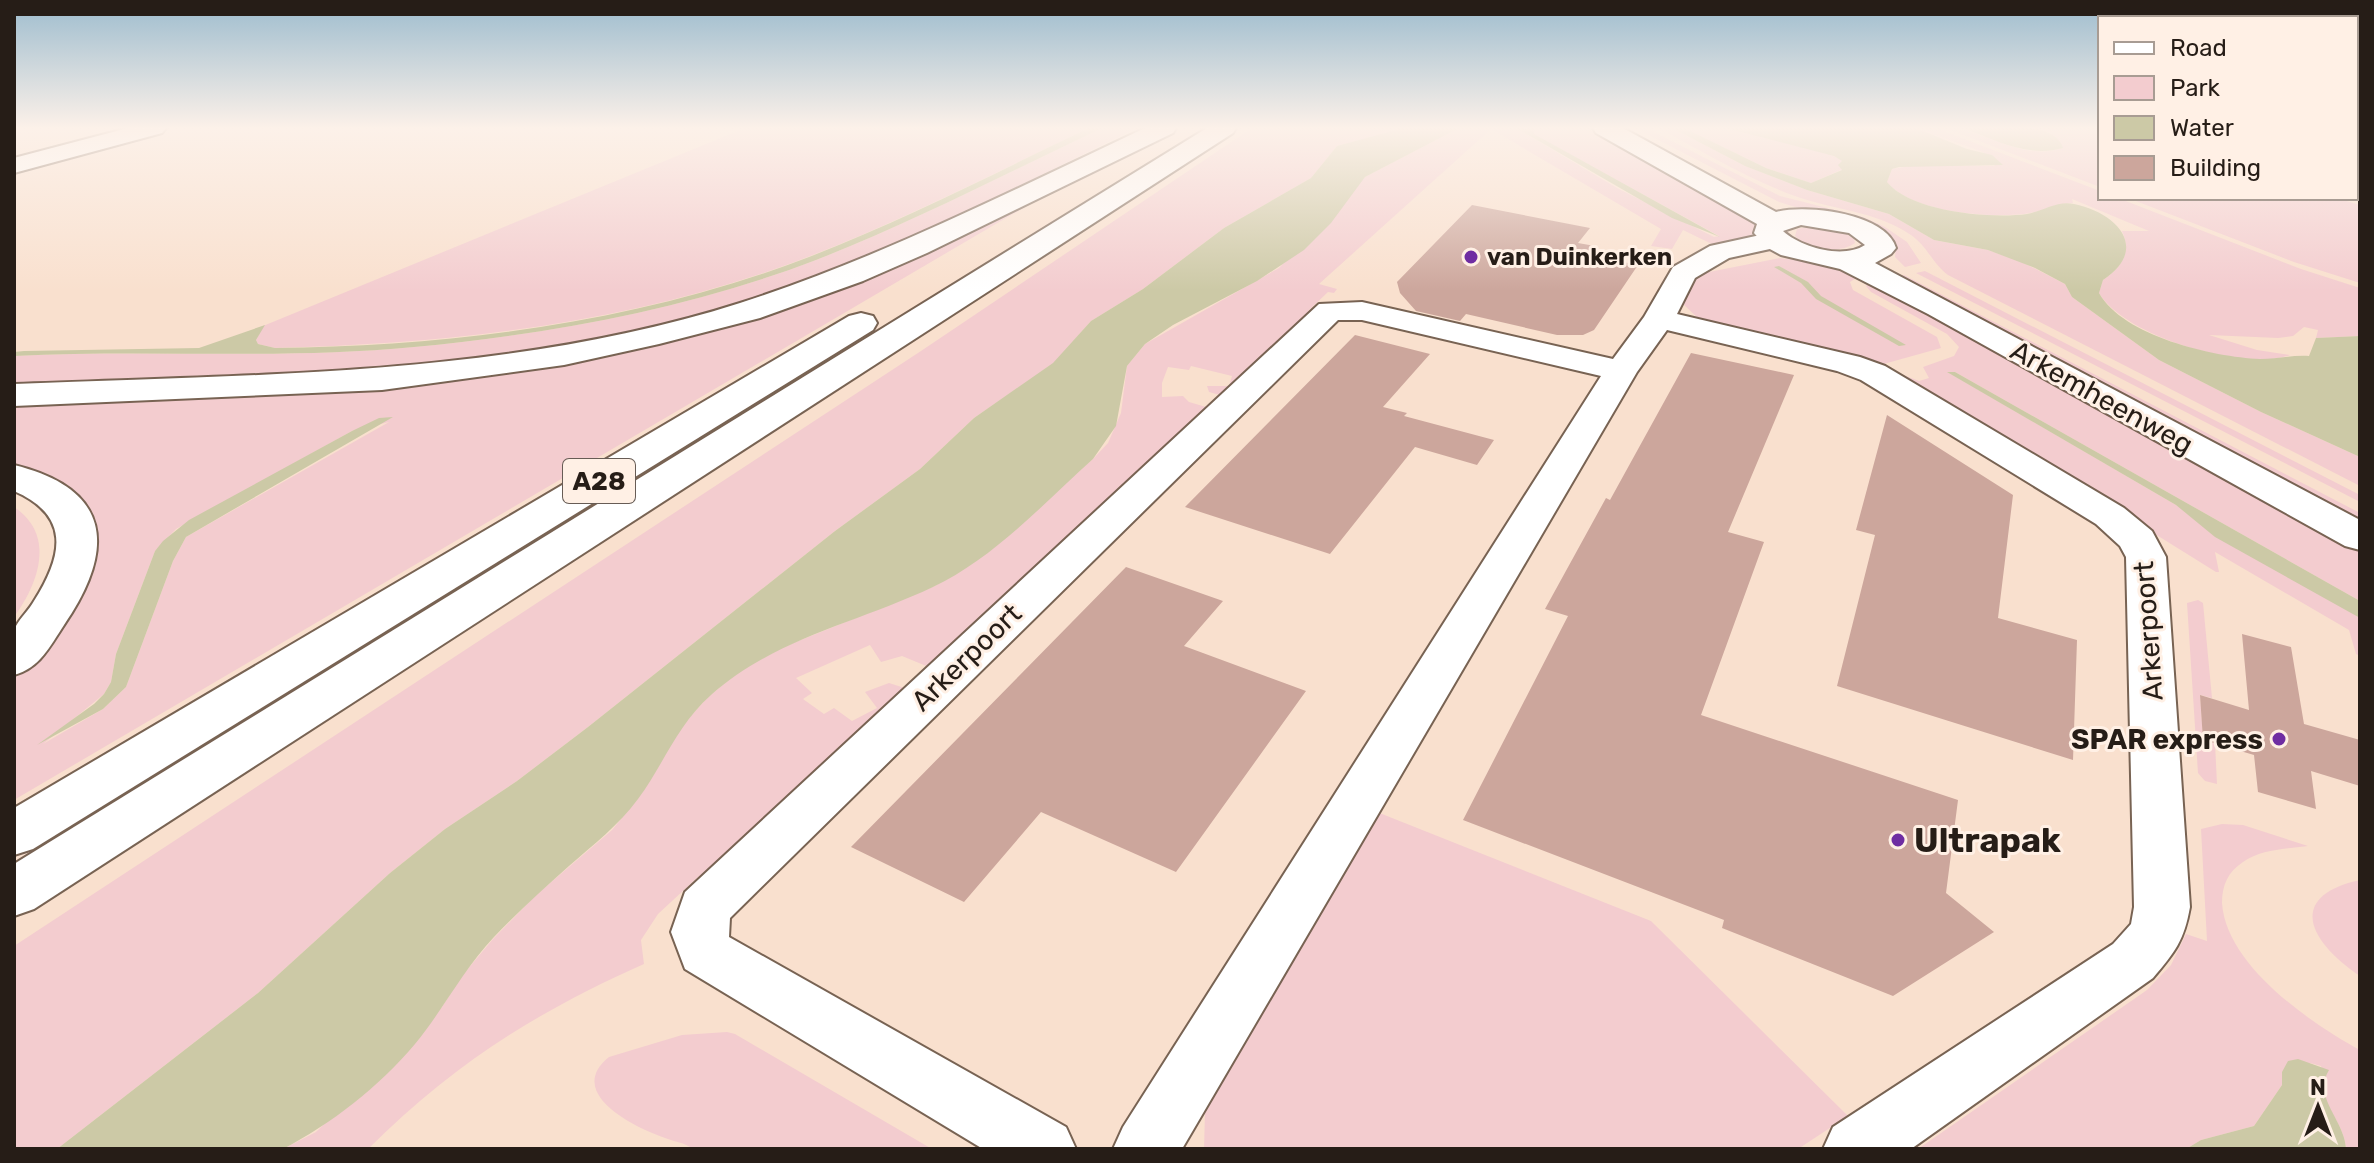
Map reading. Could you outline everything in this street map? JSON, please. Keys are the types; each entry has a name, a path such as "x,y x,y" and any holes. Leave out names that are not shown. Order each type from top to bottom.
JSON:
{"main road":[{"path":"14,395 382,379 564,355 659,334 777,301 884,261 1050,182"},
{"name":"A28","path":"14,834 1095,182"},
{"name":"A28","path":"14,893 1138,182"},
{"path":"1699,182 1786,232 1860,257 1881,248 1879,240 1871,233 1839,221 1786,232 1710,182"},
{"name":"Arkemheenweg","path":"1860,257 2360,508"},
{"name":"Arkemheenweg","path":"1860,257 1939,307 2360,537"},
{"path":"14,477 47,491 64,504 79,544 75,569 62,595 14,659"}],"street":[{"path":"1146,1149 1621,371 1659,319 1683,273 1706,261 1735,261 1786,232"},
{"name":"Arkerpoort","path":"1043,1149 705,952 699,932 705,908 1330,311 1362,311 1621,371"},
{"name":"Arkerpoort","path":"1659,319 1848,364 1873,373 2110,516 2138,540 2146,557 2162,907 2162,921 2157,934 2133,961 1856,1149"}],"green space":[{"path":"613,182 977,182 855,238 775,269 715,288 591,318 402,342 275,348 258,344 256,340 263,326"},
{"path":"988,182 1025,182 892,246 791,286 685,318 576,342 410,365 262,375 14,384 14,356 364,351 465,342 567,327 668,306 768,277 816,260"},
{"path":"1060,182 1067,182 14,800 14,672 92,552 14,467 14,401 279,391 662,338","holes":["389,422 186,537 173,561 126,687 103,709 43,744 104,694 111,682 116,654 155,551 176,529 352,431"]},
{"path":"1171,182 1304,182 1224,228 1143,289 1091,321 1054,363 974,418 920,469 835,531 588,727 517,781 445,829 390,873 258,993 57,1149 14,1149 14,946 921,351"},
{"path":"1360,182 1432,182 1319,284 1337,289 1334,293 1328,292 1308,311 1315,314 1227,397 1209,392 1207,386 1229,386 1232,376 1191,366 1189,370 1168,367 1162,383 1162,397 1183,396 1189,402 1213,409 936,670 902,656 881,662 870,645 796,678 812,693 803,699 824,714 834,708 852,721 877,708 865,692 889,683 914,691 709,882 698,877 658,914 641,940 644,964 567,1002 497,1043 432,1091 368,1149 283,1149 316,1132 442,1007 461,977 535,896 612,830 638,798 677,731 708,697 741,670 781,648 935,586 970,565 1108,443 1121,413 1127,366 1145,344 1279,268"},
{"path":"1582,182 1607,182 1714,237 1719,236 1621,182 1698,182 1747,209 1758,221 1752,237 1718,247 1683,230 1672,249 1651,246 1661,229"},
{"path":"1741,182 1753,182 1780,196 1863,217 1907,242 1921,263 1905,267 1895,257 1896,247 1887,235 1779,202"},
{"path":"1763,182 1787,182 1889,214 1934,240 1988,250 2022,262 2065,284 2072,297 2159,360 2261,412 2360,457 2360,486 1948,275 1917,239 1898,227"},
{"path":"1887,182 2077,182 2098,190 2098,200 2123,200 2301,269 2360,288 2360,336 2316,338 2318,330 2304,327 2293,336 2278,338 2209,335 2257,350 2290,355 2270,359 2244,359 2187,346 2133,323 2112,309 2099,293 2103,280 2123,259 2126,246 2122,231 2149,231 2072,199 2073,203 2035,212 1996,215 1933,207 1899,192"},
{"path":"2133,200 2343,200 2360,205 2360,283 2294,262"},
{"path":"1812,226 1842,231 1855,243 1840,249 1824,249 1795,236 1797,229"},
{"path":"1780,258 1836,265 1858,277 1850,282 1853,290 1937,337 1941,348 1880,365 1701,321 1682,303 1689,283 1704,273"},
{"path":"1925,271 2360,495 2360,502 1916,273"},
{"path":"1904,275 2360,513 2360,525 1892,277"},
{"path":"1869,282 2360,548 2360,601 1955,372 1948,372 2176,505 2360,618 2360,656 2356,654 2349,630 2215,552 2219,572 2216,572 1895,372 1919,381 1929,378 1923,367 1954,356 1959,347 1947,334 1871,292 1866,286"},
{"path":"14,507 27,518 35,531 39,560 30,589 14,617"},
{"path":"2198,600 2203,603 2212,698 2200,695 2203,739 2215,743 2217,784 2205,781 2198,773 2187,603"},
{"path":"1377,812 1651,921 1848,1116 1798,1149 1204,1149 1205,1111 1211,1091"},
{"path":"2222,824 2243,825 2308,846 2266,852 2243,862 2227,880 2222,903 2227,926 2254,970 2295,1008 2360,1050 2360,1149 2346,1149 2343,1133 2325,1098 2321,1066 2310,1063 2282,1072 2282,1085 2254,1126 2201,1140 2186,1149 1918,1149 2147,990 2171,965 2186,934 2207,941 2201,829"},
{"path":"2360,880 2360,976 2329,950 2313,922 2314,909 2321,898 2336,888"},
{"path":"727,1032 932,1149 693,1149 637,1126 609,1107 599,1096 595,1083 597,1070 609,1057 682,1035"}],"water":[{"path":"977,182 988,182 852,245 768,277 668,306 567,327 465,342 364,351 14,356 14,352 24,351 199,348 265,325 256,340 258,344 275,348 411,342 546,326 613,314 745,279 845,243"},
{"path":"1304,182 1361,182 1331,223 1304,250 1257,281 1173,325 1145,344 1127,366 1116,426 1093,459 998,545 933,587 789,645 762,659 711,695 689,719 631,808 494,937 415,1044 354,1103 283,1149 57,1149 258,993 390,873 445,829 517,781 835,531 920,469 974,418 1053,363 1091,321 1143,289 1224,228"},
{"path":"1610,182 1621,182 1720,237 1672,218"},
{"path":"1787,182 1887,182 1898,192 1932,207 1973,214 2027,214 2068,203 2090,209 2115,224 2123,234 2126,245 2124,256 2117,268 2103,280 2099,293 2111,308 2128,321 2148,332 2195,349 2266,359 2309,356 2316,338 2360,336 2360,457 2261,412 2159,360 2072,297 2065,284 2035,268 1988,250 1934,240 1889,214"},
{"path":"1779,266 1808,282 1821,296 1906,345 1899,346 1816,299 1801,283 1774,267"},
{"path":"1947,372 1955,372 2360,601 2360,618 2215,537 2176,505"},
{"path":"393,417 186,537 173,561 126,687 103,709 37,745 104,694 111,682 116,654 155,551 163,541 189,520 352,431 379,418"},
{"path":"2298,1059 2329,1070 2324,1090 2341,1128 2346,1149 2186,1149 2201,1140 2254,1126 2282,1085 2282,1072 2288,1061"}],"building":[{"path":"1472,205 1590,228 1578,243 1595,246 1589,255 1638,265 1594,330 1583,335 1557,335 1466,314 1460,321 1416,311 1400,293 1397,282"},
{"path":"1355,335 1430,354 1383,407 1407,413 1404,416 1494,440 1477,465 1415,447 1330,554 1185,507"},
{"path":"1691,353 1794,375 1728,532 1764,542 1701,715 1958,800 1946,893 1994,932 1893,996 1722,928 1724,920 1463,820 1568,616 1545,609 1606,498 1610,500"},
{"path":"1887,415 2013,495 1998,618 2077,640 2073,760 1837,686 1875,535 1856,530"},
{"path":"1126,567 1223,601 1184,646 1306,691 1176,872 1041,812 964,902 851,847"},
{"path":"2242,634 2291,647 2304,724 2360,740 2360,786 2311,771 2316,809 2258,792 2254,755 2203,740 2200,695 2249,710"}],"place":[{"name":"van Duinkerken","path":"1471,257"},
{"name":"SPAR express","path":"2279,739"},
{"name":"Ultrapak","path":"1898,840"}]}
